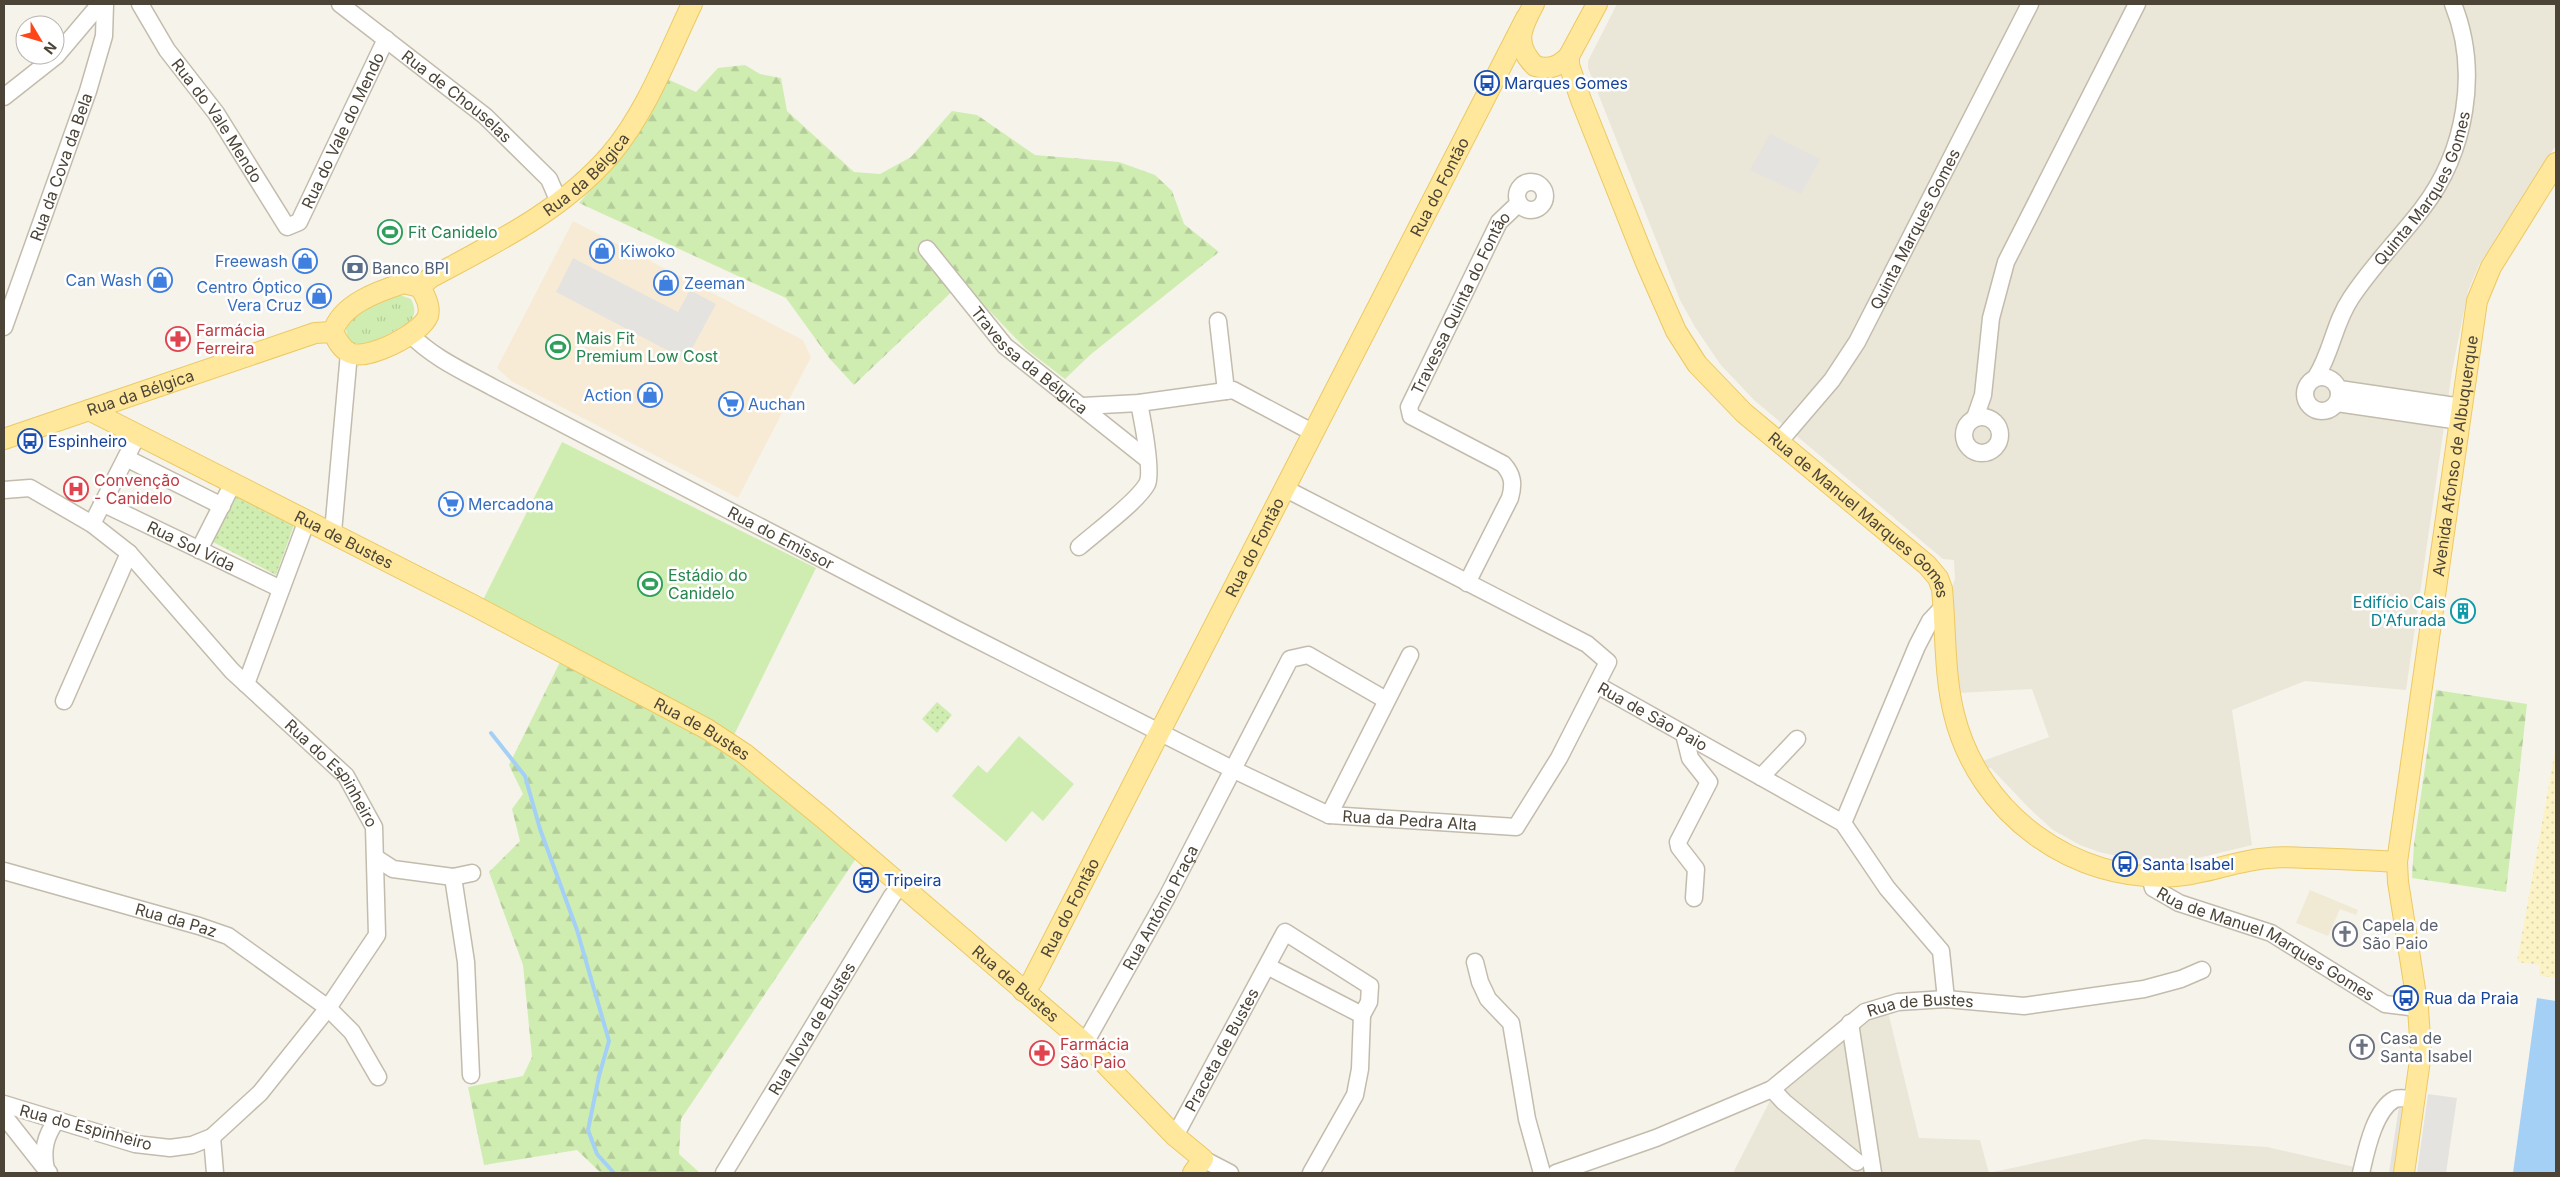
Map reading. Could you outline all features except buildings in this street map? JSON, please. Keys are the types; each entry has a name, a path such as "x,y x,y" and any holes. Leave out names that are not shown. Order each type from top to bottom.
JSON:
{"main road":[{"name":"Rua da Bélgica","path":"420,287 430,278 520,230 587,179 626,134 654,84 692,4"},
{"path":"1569,56 1597,4"},
{"path":"1530,11 1520,41 1523,52 1541,67 1570,86 1581,100"},
{"name":"Rua do Fontão","path":"1024,991 1032,981 1312,432 1530,11"},
{"name":"Rua do Fontão","path":"1485,101 1494,89 1509,76 1564,62 1569,56"},
{"name":"Rua de Manuel Marques Gomes","path":"1569,56 1569,65 1581,100 1646,263 1676,331 1697,364 1724,395 1931,569 1940,583 1954,712 1968,754 1981,780 2016,821 2064,854 2113,871 2150,876 2177,876 2271,857 2397,862"},
{"name":"Avenida Afonso de Albuquerque","path":"2418,1008 2398,882 2397,862 2477,301 2482,284 2556,164"},
{"path":"404,283 420,287 427,300 428,316 410,334 374,353 361,356 349,353 339,344 333,332 340,316 356,305 404,283"},
{"name":"Rua da Bélgica","path":"4,439 315,333 333,332"},
{"name":"Rua de Bustes","path":"89,410 137,436 332,532 707,729 745,754 1085,1043 1175,1136 1198,1166"},
{"path":"2404,1173 2421,1053 2418,1008"}],"street":[{"name":"Rua do Vale Mendo","path":"140,4 167,50 216,113 286,227 299,222"},
{"name":"Rua de Chouselas","path":"340,4 485,116 549,179 559,202"},
{"name":"Quinta Marques Gomes","path":"1779,442 1832,380 1857,342 2030,4"},
{"path":"1983,419 1983,395 1991,318 2006,262 2137,4"},
{"name":"Quinta Marques Gomes","path":"2336,390 2324,411 2310,406 2305,395 2308,384 2316,377 2327,360 2334,332 2349,300 2427,202 2445,171 2455,147 2464,114 2466,70 2463,37 2453,4"},
{"path":"7,88 56,56 98,5"},
{"name":"Rua da Cova da Bela","path":"4,327 88,90 104,36 98,5"},
{"name":"Rua do Vale do Mendo","path":"299,222 386,40"},
{"name":"Travessa Quinta do Fontão","path":"1467,583 1510,498 1514,487 1512,475 1504,464 1411,416 1409,407 1499,222 1519,203"},
{"name":"Travessa da Bélgica","path":"927,249 1006,346 1147,459"},
{"path":"1218,321 1226,391"},
{"name":"Rua do Emissor","path":"410,334 420,345 441,359 494,388 1158,732"},
{"path":"332,532 349,353"},
{"path":"2327,360 2336,390"},
{"name":"Quinta Marques Gomes","path":"2316,377 2322,376 2336,390 2461,414"},
{"path":"1083,406 1139,403 1234,390 1312,432"},
{"path":"1079,547 1148,483 1147,459 1139,403"},
{"path":"92,524 137,436"},
{"path":"126,458 222,506"},
{"path":"199,550 233,483"},
{"name":"Rua do Espinheiro","path":"4,490 30,488 92,524 129,553 246,684 346,776 374,827 377,935 328,1008 260,1093 212,1137 192,1145 170,1148 136,1144 4,1104"},
{"name":"Rua de São Paio","path":"1284,488 1587,644 1608,662 1597,685 1843,823 1887,888 1941,951 1946,999"},
{"name":"Rua Sol Vida","path":"102,503 281,589"},
{"path":"246,684 307,520"},
{"path":"64,701 129,553"},
{"path":"1843,823 1917,646 1930,621 1943,608"},
{"path":"1329,815 1410,655"},
{"name":"Rua António Praça","path":"1085,1043 1167,897 1290,659 1308,656 1386,700"},
{"name":"Rua da Pedra Alta","path":"1158,732 1329,815 1516,827 1554,766 1597,685"},
{"path":"1684,734 1690,758 1709,782 1678,842 1679,847 1696,868 1694,898"},
{"path":"1761,777 1797,739"},
{"path":"376,858 393,869 453,878 472,873"},
{"name":"Rua da Paz","path":"4,872 199,926 228,936 328,1008 352,1032 378,1078"},
{"name":"Rua de Manuel Marques Gomes","path":"2150,876 2153,888 2179,903 2271,933 2385,1004 2418,1008"},
{"path":"453,878 466,962 471,1075"},
{"name":"Rua Nova de Bustes","path":"724,1173 892,896 901,885"},
{"name":"Praceta de Bustes","path":"1175,1136 1285,932 1370,986 1369,1002 1362,1015"},
{"path":"1475,962 1480,982 1488,999 1511,1023 1527,1119 1542,1173"},
{"path":"1267,966 1362,1015 1360,1068 1355,1096 1311,1173"},
{"name":"Rua de Bustes","path":"1556,1173 1656,1138 1772,1089 1865,1012 1898,1002 1946,999 2024,1006 2096,994 2144,990 2181,979 2202,970"},
{"path":"1850,1023 1872,1173"},
{"path":"1772,1089 1784,1102 1857,1162"},
{"path":"2361,1173 2368,1142 2387,1106 2396,1098 2414,1099"},
{"path":"4,1116 48,1172"},
{"path":"30,1149 27,1135 33,1124 49,1118"},
{"path":"48,1172 43,1154 49,1118"},
{"path":"212,1137 215,1173"},
{"name":"Rua de Bustes","path":"1198,1166 1230,1173"}],"shaded area":[{"path":"1617,4 2556,4 2556,145 2479,265 2468,291 2452,371 2406,690 2305,681 2232,710 2252,845 2198,858 2167,860 2131,859 2099,852 2080,845 2053,830 1991,768 1984,768 1980,762 2049,737 2032,689 1958,693 1949,595 1955,579 1954,560 1943,559 1754,400 1720,364 1695,327 1680,300 1588,68 1588,61"},
{"path":"1770,134 1820,159 1801,194 1750,170"},
{"path":"573,221 803,340 811,357 738,498 511,381 497,368"},
{"path":"573,258 678,312 690,290 716,304 686,360 556,292"},
{"path":"2310,890 2358,910 2356,915 2340,909 2328,936 2296,923"},
{"path":"1887,1008 1919,1138 1980,1140 1989,1173 1733,1173 1776,1089"},
{"path":"2428,1094 2457,1098 2446,1173 2417,1173"},
{"path":"2399,1106 2407,1107 2398,1173 2389,1173"},
{"path":"2144,1139 2267,1147 2380,1173 1989,1173"}],"green space":[{"path":"745,65 760,74 781,78 787,111 854,172 880,174 911,157 952,111 977,115 1035,155 1119,162 1155,175 1172,191 1184,224 1219,252 1090,355 1065,379 1026,349 962,282 854,385 830,359 786,298 579,203 611,166 665,78 696,92 718,68"},
{"path":"397,294 411,299 414,306 413,318 408,323 371,342 361,344 353,342 348,336 346,325 353,315"},
{"name":"Estádio do Canidelo","path":"562,442 816,568 734,735 483,600"},
{"path":"237,496 294,525 276,575 213,542"},
{"path":"561,660 730,742 859,854 681,1119 679,1154 700,1173 601,1173 577,1150 484,1165 468,1087 523,1076 532,1057 523,965 489,872 520,841 512,809 523,794 509,765"},
{"path":"2436,690 2527,704 2506,892 2412,878 2414,844"},
{"path":"937,702 952,715 937,733 922,719"},
{"path":"1019,736 1074,784 1043,821 1032,811 1006,842 952,796 978,765 987,773"}],"sand":[{"path":"2556,745 2556,978 2539,976 2540,965 2517,962"}],"water":[{"path":"2537,998 2556,1001 2556,1173 2513,1173"}],"waterway":[{"path":"491,733 525,776 540,829 577,930 609,1041 599,1076 588,1130 597,1154 614,1173"}],"place":[{"name":"Marques Gomes","path":"1487,83"},
{"name":"Fit Canidelo","path":"390,232"},
{"name":"Kiwoko","path":"602,251"},
{"name":"Freewash","path":"305,261"},
{"name":"Banco BPI","path":"355,268"},
{"name":"Can Wash","path":"160,280"},
{"name":"Zeeman","path":"666,283"},
{"name":"Centro Óptico Vera Cruz","path":"319,296"},
{"name":"Farmácia Ferreira","path":"178,339"},
{"name":"Mais Fit Premium Low Cost","path":"558,347"},
{"name":"Action","path":"650,395"},
{"name":"Auchan","path":"731,404"},
{"name":"Espinheiro","path":"30,441"},
{"name":"Convenção - Canidelo","path":"76,489"},
{"name":"Mercadona","path":"451,504"},
{"name":"Estádio do Canidelo","path":"650,584"},
{"name":"Edifício Cais D'Afurada","path":"2463,611"},
{"name":"Santa Isabel","path":"2125,864"},
{"name":"Tripeira","path":"866,880"},
{"name":"Capela de São Paio","path":"2345,934"},
{"name":"Rua da Praia","path":"2406,998"},
{"name":"Casa de Santa Isabel","path":"2362,1047"},
{"name":"Farmácia São Paio","path":"1042,1053"}]}
